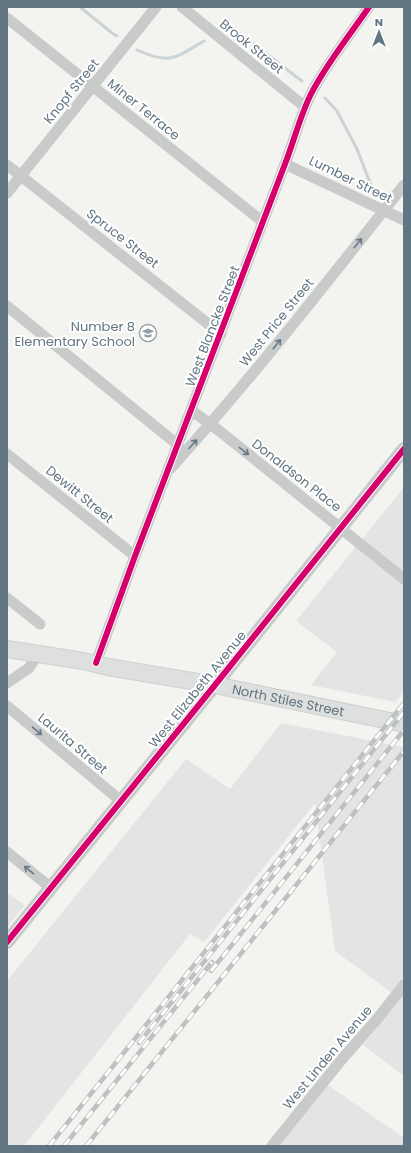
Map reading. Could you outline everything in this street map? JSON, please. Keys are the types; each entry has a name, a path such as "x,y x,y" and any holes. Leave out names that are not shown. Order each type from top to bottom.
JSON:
{"main road":[{"name":"North Stiles Street","path":"7,649 96,663 215,685 404,724"}],"street":[{"name":"Knopf Street","path":"7,193 156,7"},
{"name":"Brook Street","path":"182,7 305,107"},
{"name":"West Blancke Street","path":"96,663 135,556 285,164 305,107 311,93 368,8"},
{"name":"Miner Terrace","path":"7,18 263,222"},
{"name":"Lumber Street","path":"285,164 404,220"},
{"name":"Spruce Street","path":"7,165 221,334"},
{"name":"West Price Street","path":"167,473 277,344 404,185"},
{"path":"7,306 178,445"},
{"name":"Donaldson Place","path":"191,410 404,579"},
{"name":"West Elizabeth Avenue","path":"7,942 404,449"},
{"name":"Dewitt Street","path":"7,454 135,556"},
{"path":"7,598 40,624"},
{"path":"7,683 29,668 38,654"},
{"name":"Laurita Street","path":"7,706 121,801"},
{"path":"7,852 50,888"},
{"name":"West Linden Avenue","path":"272,1146 404,985"}],"shaded area":[{"path":"404,487 404,692 395,702 311,685 337,652 296,621"},
{"path":"281,723 404,747 404,1076 363,1045 400,999 335,951 315,803 204,942 190,934 24,1146 7,1146 7,981 186,759 230,789"},
{"path":"7,893 25,905 7,927"},
{"path":"325,1083 404,1138 404,1146 274,1146"}],"waterway":[{"path":"80,7 117,36"},
{"path":"225,29 233,29 302,81"},
{"path":"137,50 148,55 172,58 186,52 204,41"},
{"path":"325,98 337,111 357,149 372,188"}],"railway":[{"path":"49,1146 404,703"},
{"path":"139,1043 404,712"},
{"path":"211,971 404,730"},
{"path":"86,1146 404,751"},
{"path":"64,1146 212,962"}],"cycle path":[{"path":"96,663 135,556 285,164 307,102 338,50 369,7"},
{"path":"7,942 404,449"}],"place":[{"name":"Number 8 Elementary School","path":"148,333"}]}
